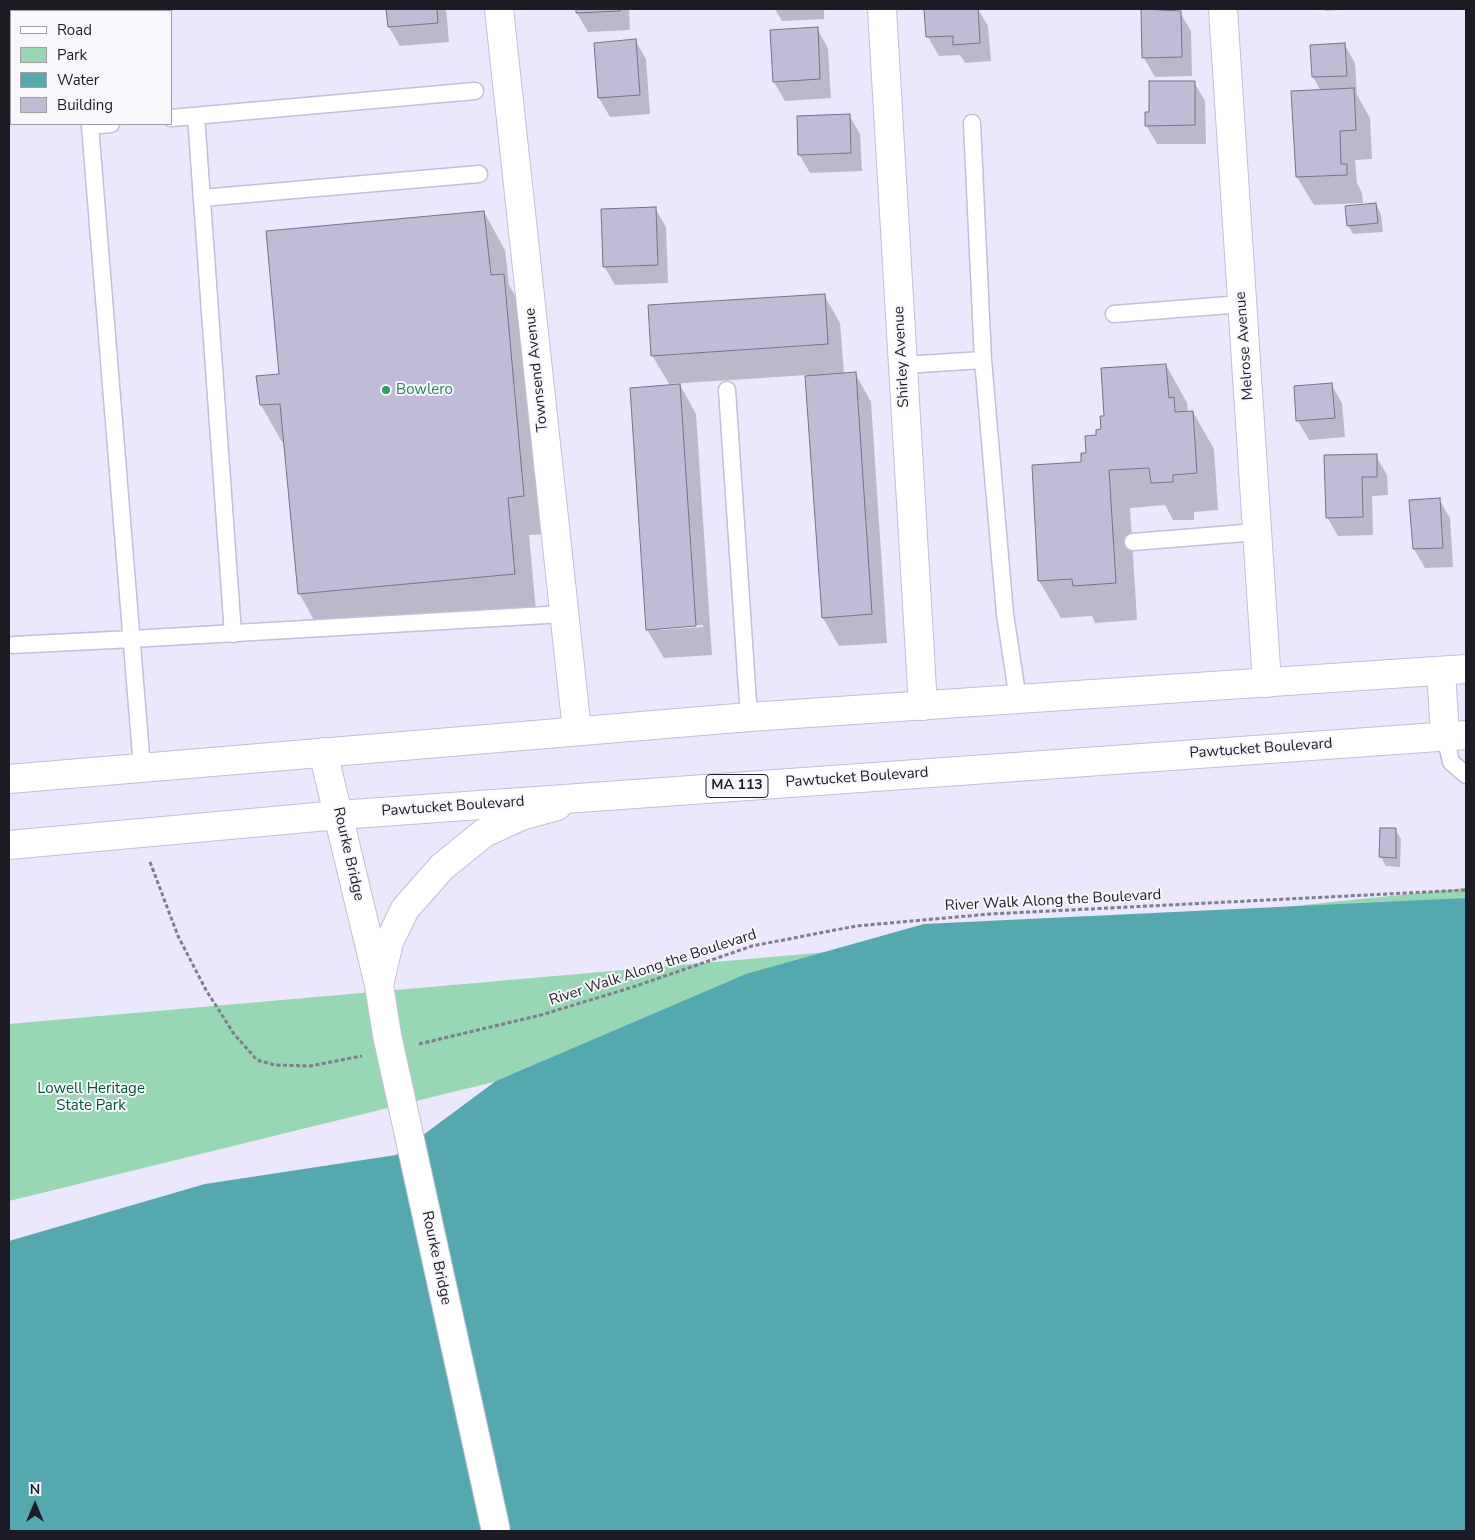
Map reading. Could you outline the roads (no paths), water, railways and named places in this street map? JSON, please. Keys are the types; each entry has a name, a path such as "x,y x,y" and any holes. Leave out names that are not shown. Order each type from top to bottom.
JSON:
{"main road":[{"name":"Townsend Avenue","path":"499,9 577,732"},
{"name":"Shirley Avenue","path":"882,9 923,706"},
{"name":"Melrose Avenue","path":"1223,9 1267,683"},
{"path":"9,779 749,717 1454,670 1455,735"},
{"name":"Pawtucket Boulevard","path":"9,845 339,815 1455,735"},
{"name":"Rourke Bridge","path":"323,752 378,985 387,1035 496,1531"},
{"name":"Rourke Bridge","path":"378,985 389,942 405,909 442,867 484,833 521,816 562,805 624,794"}],"lane":[{"path":"172,118 475,91"},
{"path":"196,116 233,634"},
{"path":"972,123 983,360 1005,614 1018,700"},
{"path":"100,125 90,126 142,768"},
{"path":"202,198 480,174"},
{"path":"1114,314 1242,304"},
{"path":"903,365 983,360"},
{"path":"727,390 749,717"},
{"path":"1133,542 1257,532"},
{"path":"13,645 564,614"},
{"path":"1455,735 1451,762 1466,775"}],"water":[{"path":"1466,898 1466,1531 9,1531 9,1241 205,1184 396,1155 496,1081 746,974 924,924"}],"place":[{"name":"Bowlero","path":"386,390"}],"park label":[{"name":"Lowell Heritage State Park","path":"91,1098"}]}
